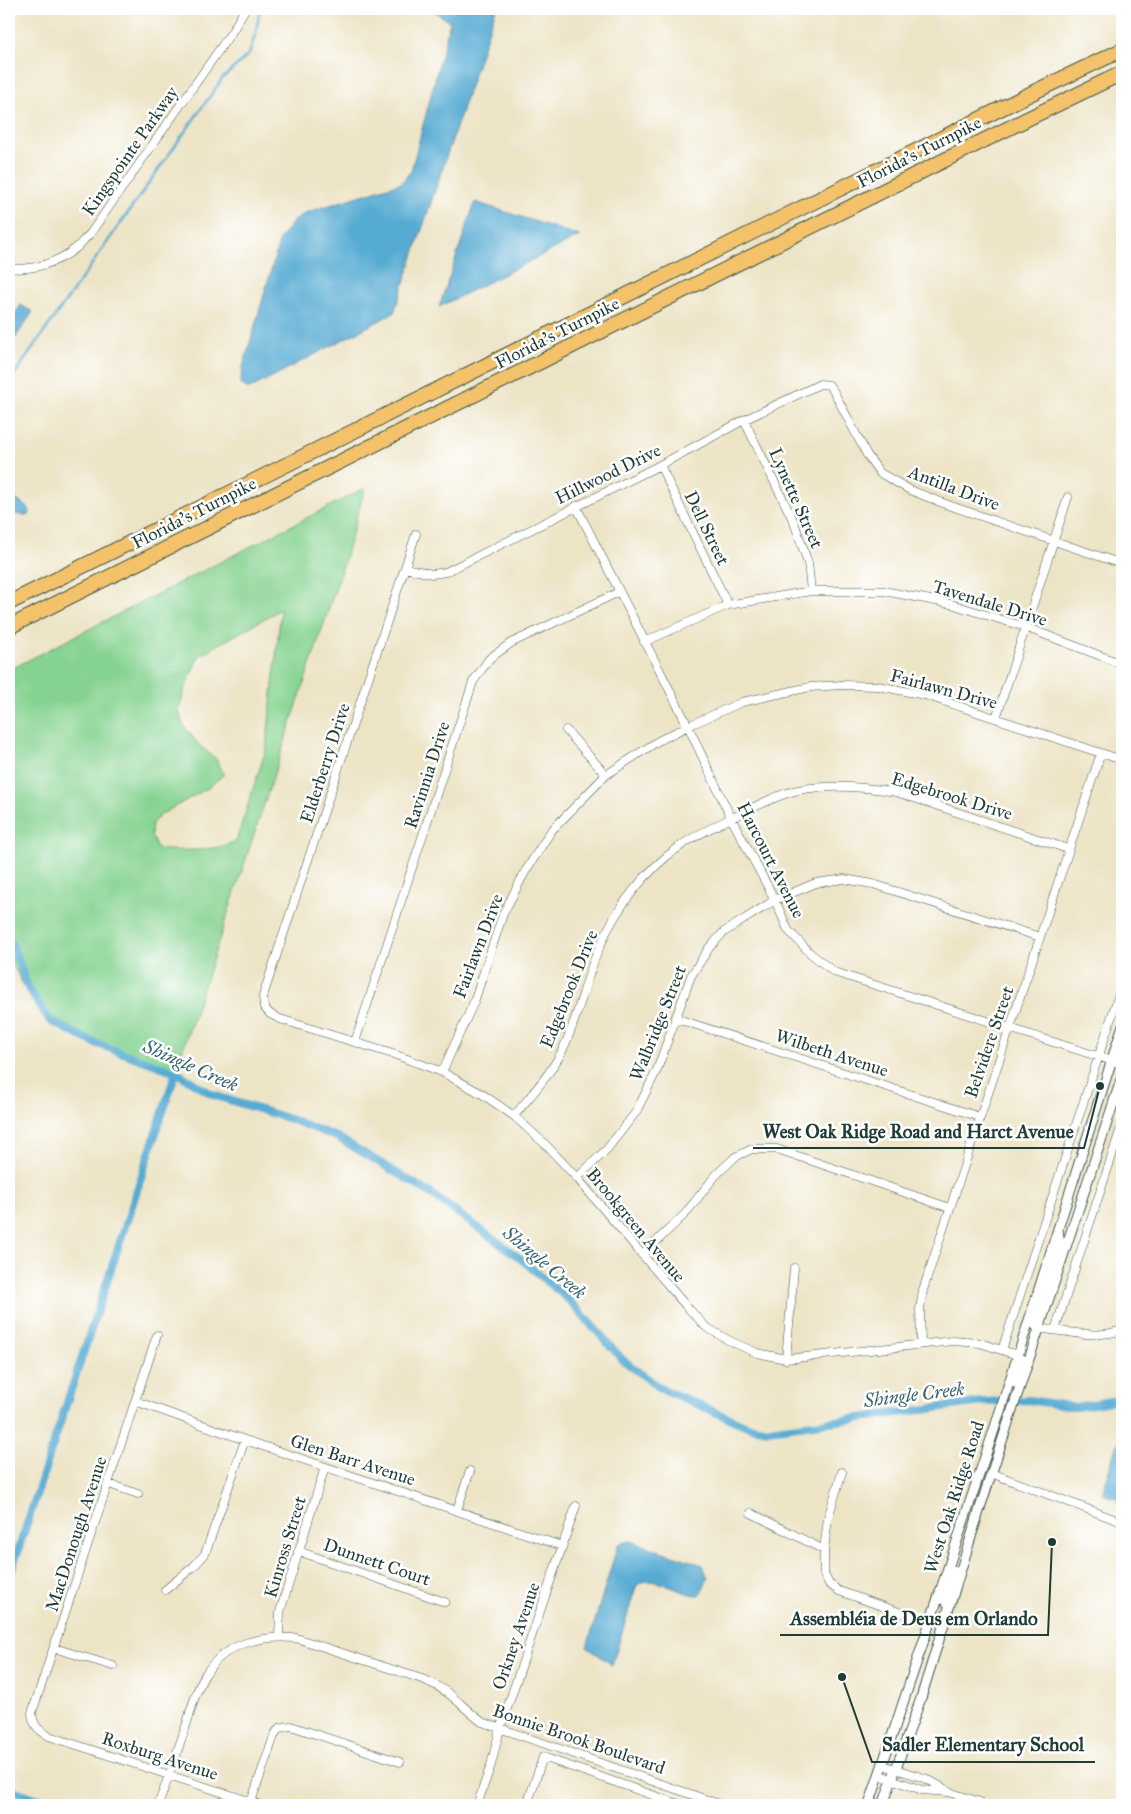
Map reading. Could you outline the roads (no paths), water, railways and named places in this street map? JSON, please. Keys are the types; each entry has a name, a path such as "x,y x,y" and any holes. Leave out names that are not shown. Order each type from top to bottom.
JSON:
{"highway":[{"name":"Florida's Turnpike","path":"9,604 1034,92 1122,50"},
{"name":"Florida's Turnpike","path":"9,627 1122,73"}],"street":[{"name":"Kingspointe Parkway","path":"9,268 38,267 56,260 76,248 90,234 233,30 245,9"},
{"name":"Hillwood Drive","path":"405,568 432,574 446,572 660,465 744,420 820,384"},
{"name":"Antilla Drive","path":"820,384 829,386 834,392 867,455 880,473 910,490 948,505 1122,564"},
{"name":"Lynette Street","path":"744,420 794,522 808,563 812,591"},
{"name":"Dell Street","path":"660,465 728,605"},
{"path":"996,718 1068,497"},
{"name":"Harcourt Avenue","path":"576,506 688,726 731,818 775,900 788,930 810,954 834,972 1122,1064"},
{"name":"Elderberry Drive","path":"262,1001 416,534"},
{"name":"Tavendale Drive","path":"644,642 728,605 812,591 884,592 951,604 1025,628 1122,664"},
{"name":"Ravinnia Drive","path":"355,1042 473,682 490,659 511,643 619,592"},
{"name":"Fairlawn Drive","path":"442,1072 474,1002 503,914 525,872 551,831 606,775 658,741 688,726 742,702 810,687 842,684 878,686 925,695 1122,760"},
{"path":"566,730 606,775"},
{"name":"Belvidere Street","path":"921,1344 920,1309 923,1290 1101,753"},
{"name":"Edgebrook Drive","path":"514,1116 553,1067 564,1048 600,945 622,906 648,874 680,846 731,818 797,790 835,786 867,787 896,792 1068,849"},
{"name":"Walbridge Street","path":"577,1178 607,1149 636,1112 657,1070 691,976 708,948 724,932 775,900 816,883 844,880 873,884 1040,937"},
{"path":"1002,1350 1122,985"},
{"name":"Brookgreen Avenue","path":"262,1001 264,1008 270,1014 280,1019 442,1072 482,1094 514,1116 545,1144 577,1178 667,1286 706,1327 757,1354 786,1359 953,1340 980,1343 1017,1355"},
{"name":"Wilbeth Avenue","path":"675,1018 980,1117"},
{"name":"West Oak Ridge Road","path":"870,1805 1112,1060 1120,1044 1122,1028"},
{"name":"West Oak Ridge Road","path":"883,1805 916,1714 949,1604 1122,1077"},
{"path":"1055,1330 1122,1126"},
{"path":"642,1255 685,1214 716,1175 735,1157 752,1149 776,1149 950,1208"},
{"path":"1058,1228 1060,1246 1034,1324 1039,1330 1055,1330 1084,1336 1122,1330"},
{"path":"786,1359 794,1268"},
{"name":"MacDonough Avenue","path":"49,1736 39,1731 32,1722 32,1713 157,1335"},
{"path":"1014,1407 1011,1396 1022,1359 1017,1355"},
{"name":"Glen Barr Avenue","path":"135,1401 245,1440 562,1546"},
{"path":"165,1590 193,1567 205,1554 245,1440"},
{"name":"Kinross Street","path":"279,1636 280,1612 325,1467"},
{"path":"457,1510 470,1471"},
{"path":"842,1472 828,1518 824,1550 824,1574 829,1584 839,1591 930,1623"},
{"path":"992,1473 1122,1522"},
{"path":"109,1484 138,1494"},
{"name":"Orkney Avenue","path":"477,1805 500,1728 576,1506"},
{"path":"751,1513 824,1550"},
{"name":"Dunnett Court","path":"298,1551 445,1602"},
{"path":"949,1604 944,1600 956,1563 952,1554"},
{"name":"Bonnie Brook Boulevard","path":"158,1805 205,1674 220,1658 240,1644 279,1636 296,1638 441,1687 482,1722 722,1805"},
{"path":"916,1714 914,1690 926,1655 922,1647"},
{"path":"54,1648 113,1666"},
{"path":"251,1802 274,1736 279,1728 291,1726 400,1762"},
{"name":"Roxburg Avenue","path":"49,1736 261,1805"},
{"path":"527,1805 543,1757 681,1805"},
{"path":"883,1765 927,1779 952,1793 989,1805"},
{"path":"880,1775 922,1790 952,1793"}],"water":[{"path":"431,9 496,9 394,313 249,389 240,384 243,367 280,239 294,220 307,212 401,183 411,171 450,22"},
{"path":"475,202 580,236 439,307"},
{"path":"21,305 33,312 9,347 9,323"},
{"path":"9,495 29,508 30,514 19,515 9,511"},
{"path":"1121,1439 1122,1500 1102,1494 1115,1450"},
{"path":"630,1541 703,1565 708,1578 700,1595 693,1595 649,1581 643,1582 636,1587 612,1665 587,1647 618,1544"}],"waterway":[{"path":"9,382 222,79 249,54 256,32 260,9"},
{"name":"Shingle Creek","path":"9,940 29,990 50,1021 92,1042 176,1072 213,1095 290,1119 337,1137 430,1193 521,1259 569,1300 623,1360 660,1388 747,1426 768,1430 982,1402 1028,1400 1076,1407 1122,1399"},
{"path":"9,1578 176,1072"},
{"path":"9,1789 57,1805"}],"place":[{"name":"West Oak Ridge Road and Harct Avenue","path":"1100,1086"},
{"name":"Assembléia de Deus em Orlando","path":"1052,1542"},
{"name":"Sadler Elementary School","path":"842,1677"}]}
